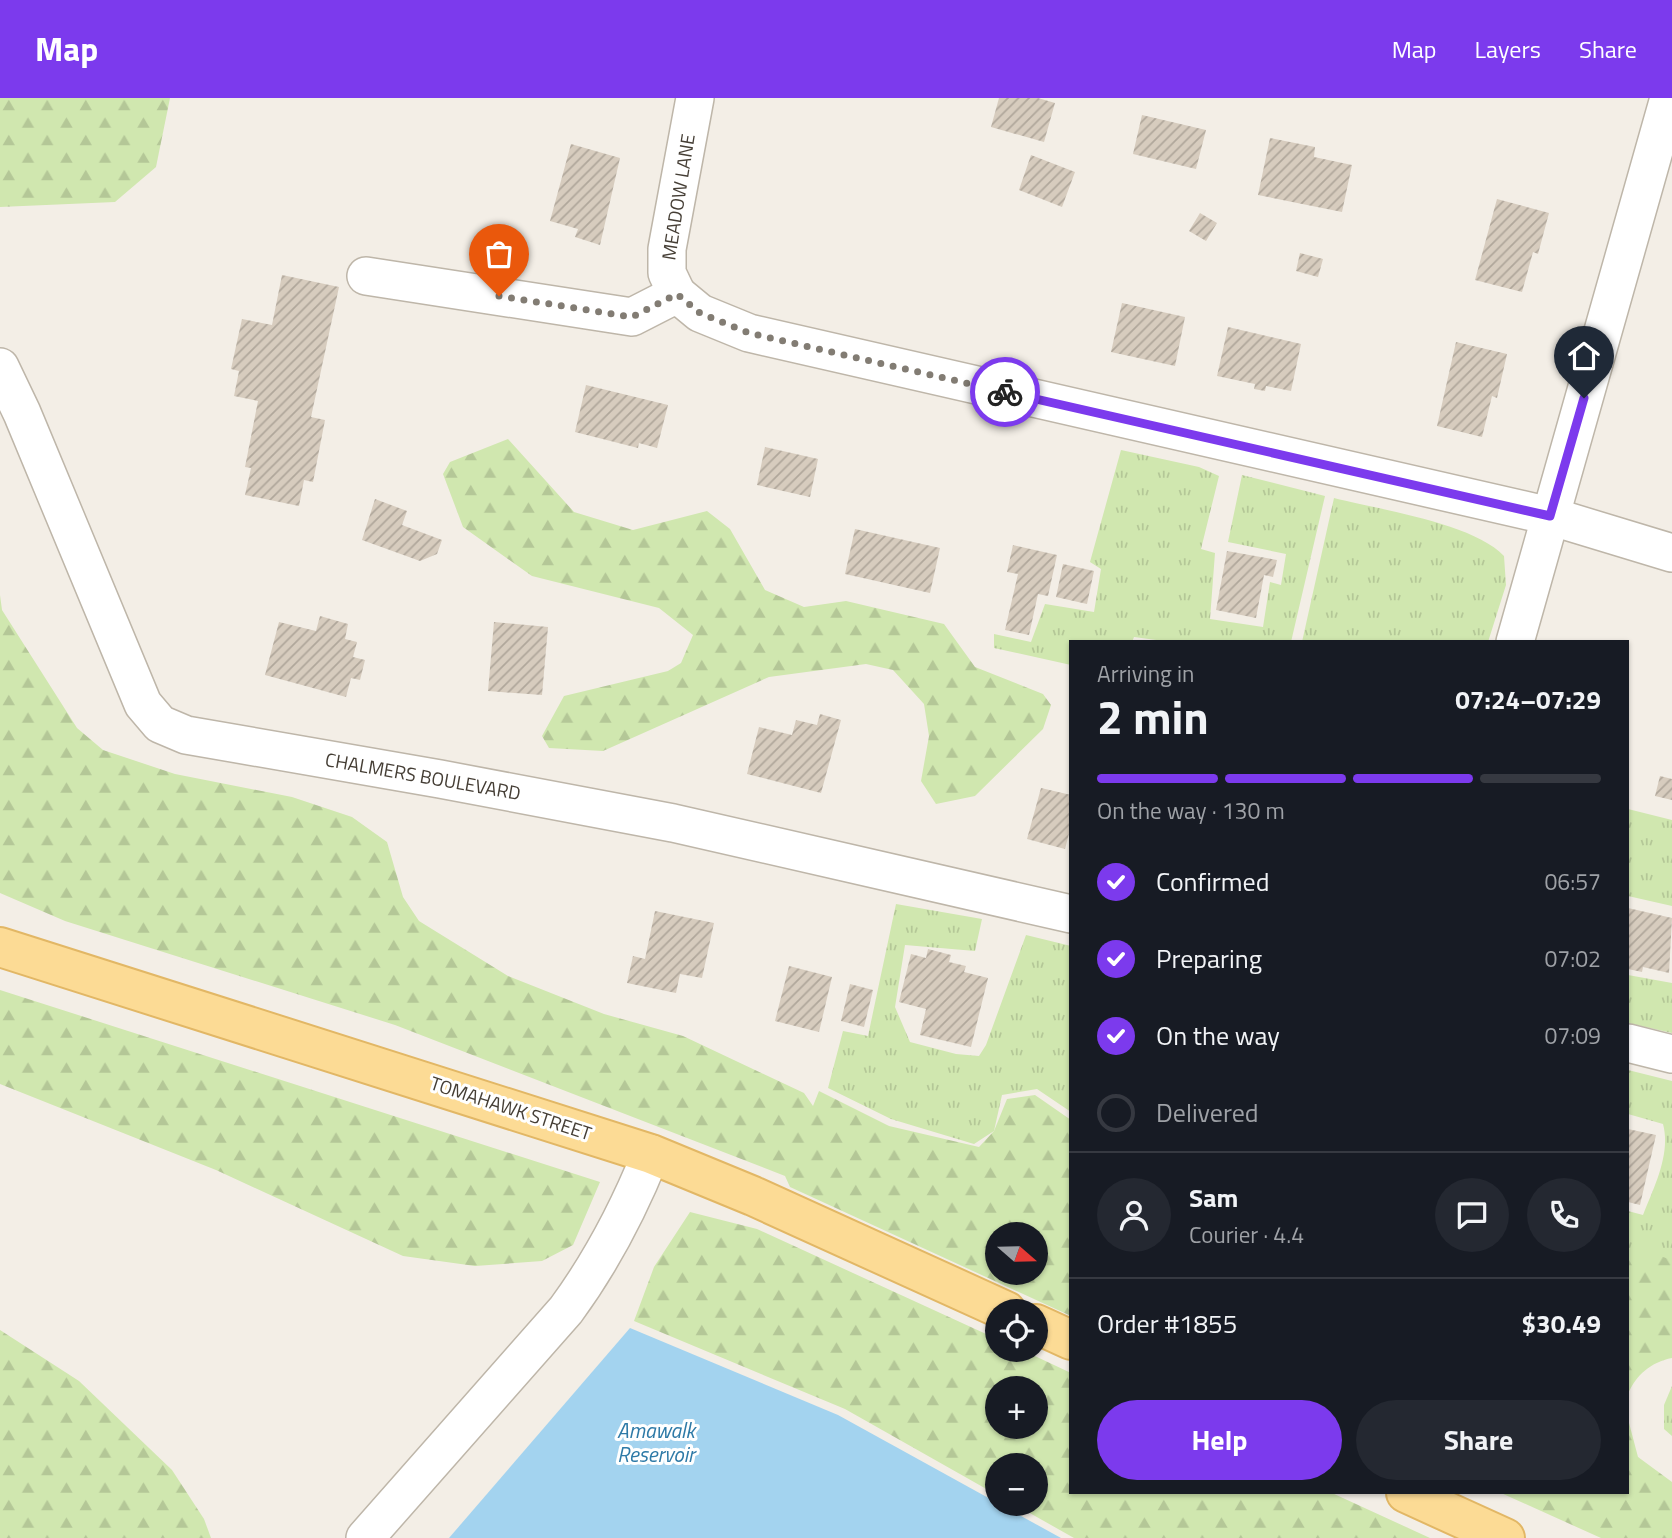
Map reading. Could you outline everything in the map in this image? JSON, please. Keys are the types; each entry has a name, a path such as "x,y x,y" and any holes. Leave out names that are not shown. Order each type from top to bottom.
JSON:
{"main road":[{"name":"TOMAHAWK STREET","path":"0,947 651,1154 753,1196 985,1301"},
{"path":"1048,1329 1069,1339"},
{"path":"1408,1494 1505,1538"}],"street":[{"name":"MEADOW LANE","path":"677,294 667,273 667,249 695,98"},
{"path":"1516,640 1669,98"},
{"path":"366,276 632,317 677,294 700,313 749,333 1550,516 1672,553"},
{"name":"CHALMERS BOULEVARD","path":"0,367 22,412 143,704 160,724 186,735 673,823 1069,914"},
{"path":"1629,1043 1672,1054"},
{"path":"365,1538 565,1310 592,1274 616,1234 651,1154"}],"green space":[{"path":"0,98 170,98 156,167 115,202 0,207"},
{"path":"508,439 574,512 633,530 707,511 730,529 765,590 804,607 846,601 944,624 975,667 1043,694 1051,705 1043,729 975,796 936,804 921,781 929,736 924,704 893,670 866,664 769,677 603,751 549,748 542,736 564,696 668,671 681,663 693,635 659,608 532,576 463,527 443,474 450,462"},
{"path":"1121,450 1199,467 1219,476 1201,549 1215,553 1210,619 1263,627 1270,582 1281,585 1286,554 1228,542 1242,475 1325,496 1291,640 1156,640 1134,637 1133,640 1069,640 1069,665 994,648 994,634 1031,642 1045,604 1094,612 1101,569 1090,562"},
{"path":"1334,498 1449,526 1490,545 1504,556 1506,585 1489,640 1302,640"},
{"path":"0,595 2,610 77,728 103,750 175,774 292,797 352,817 387,842 403,897 419,921 508,976 604,1014 683,1036 804,1093 813,1106 819,1091 889,1126 979,1147 994,1131 1007,1099 1035,1095 1069,1119 1069,1315 1048,1305 1048,1299 1034,1299 1003,1285 1048,1285 1048,1222 985,1222 985,1277 790,1187 785,1176 395,1025 65,921 0,893"},
{"path":"1629,809 1672,820 1672,906 1629,896"},
{"path":"896,904 982,919 975,951 905,945 895,1007 910,1042 956,1054 979,1056 986,1045 1026,935 1069,946 1069,1111 1037,1089 1002,1095 994,1131 974,1144 891,1119 828,1088 843,1031 868,1036"},
{"path":"1629,975 1672,983 1672,1033 1629,1023"},
{"path":"0,990 600,1182 573,1245 542,1261 475,1266 403,1256 216,1170 0,1084"},
{"path":"1629,1070 1672,1081 1672,1286 1629,1273 1629,1211 1643,1215 1656,1182 1665,1147 1663,1124 1629,1114"},
{"path":"690,1212 757,1229 985,1334 985,1362 1048,1362 1069,1372 1069,1494 1334,1494 1430,1538 1074,1538 1035,1516 1048,1516 1048,1453 985,1453 985,1488 845,1409 634,1321 654,1267"},
{"path":"1629,1250 1642,1250 1672,1260 1672,1358 1645,1370 1629,1392"},
{"path":"0,1330 79,1381 172,1470 204,1519 211,1538 0,1538"},
{"path":"1672,1386 1672,1436 1664,1429 1664,1405"},
{"path":"1629,1423 1638,1457 1672,1482 1672,1538 1601,1538 1503,1494 1629,1494"}],"water":[{"name":"Amawalk Reservoir","path":"630,1328 838,1415 985,1496 985,1516 1021,1516 1061,1538 449,1538"}],"building":[{"path":"999,98 1038,98 1055,103 1044,142 991,127"},
{"path":"1142,115 1206,130 1196,169 1133,154"},
{"path":"1270,138 1315,147 1314,157 1352,165 1342,212 1258,195"},
{"path":"571,144 620,158 600,245 575,237 578,229 550,221"},
{"path":"1031,155 1075,172 1062,207 1019,190"},
{"path":"1497,199 1549,213 1538,254 1533,252 1522,292 1475,280"},
{"path":"1200,213 1217,223 1206,241 1189,231"},
{"path":"1300,253 1323,259 1318,277 1296,271"},
{"path":"282,275 339,287 311,417 325,420 313,482 304,480 299,506 245,495 251,468 245,467 258,401 234,396 239,371 231,369 242,319 272,325"},
{"path":"1122,303 1185,317 1175,366 1111,352"},
{"path":"1228,327 1301,344 1291,391 1266,386 1265,391 1254,389 1255,384 1217,376"},
{"path":"1456,342 1507,354 1497,398 1492,396 1482,437 1437,426"},
{"path":"586,385 668,405 657,448 639,443 638,448 575,432"},
{"path":"765,447 818,459 810,497 757,485"},
{"path":"375,499 407,511 402,525 442,540 437,554 420,561 362,540"},
{"path":"855,529 940,548 930,593 845,574"},
{"path":"1013,545 1057,555 1048,596 1038,594 1029,635 1005,630 1018,574 1007,572"},
{"path":"1227,551 1277,560 1273,577 1264,575 1256,618 1216,610"},
{"path":"1063,564 1094,571 1087,604 1056,597"},
{"path":"320,616 348,624 345,639 357,642 353,657 365,660 360,680 351,678 346,697 265,675 279,622 316,631"},
{"path":"494,622 548,627 542,695 488,691"},
{"path":"820,714 841,720 821,793 747,774 759,727 792,735 796,720 817,725"},
{"path":"1660,776 1672,779 1672,800 1655,796"},
{"path":"1041,788 1069,795 1069,834 1065,849 1027,839"},
{"path":"1629,908 1672,918 1669,973 1643,967 1642,972 1629,969"},
{"path":"655,911 714,923 702,978 680,974 676,993 627,983 633,956 645,959"},
{"path":"928,949 951,955 949,962 966,966 964,972 988,978 971,1047 920,1035 926,1009 899,1002 911,954 926,958"},
{"path":"789,966 832,977 819,1032 775,1021"},
{"path":"850,984 873,990 864,1027 841,1021"},
{"path":"1629,1129 1656,1135 1640,1205 1629,1202"}],"way so far":[{"path":"499,296 632,317 677,294 700,313 749,333 1005,392"}],"route":[{"path":"1005,392 1550,516 1584,398"}]}
